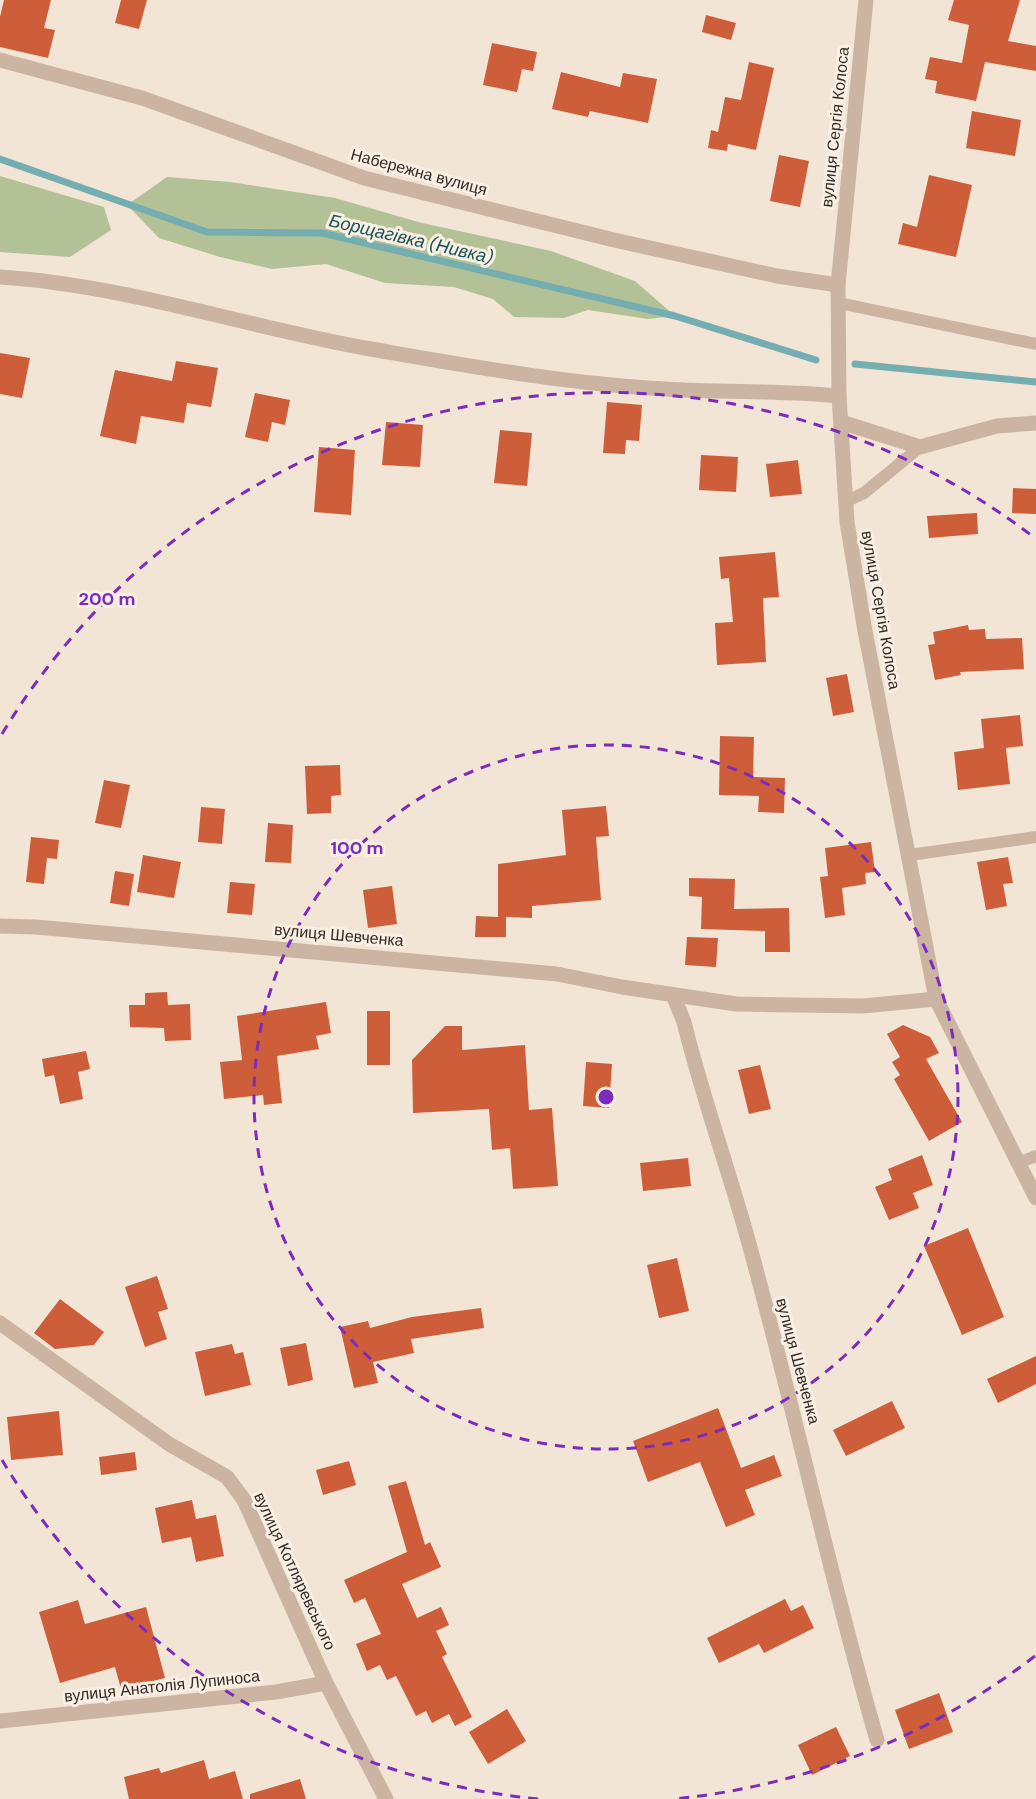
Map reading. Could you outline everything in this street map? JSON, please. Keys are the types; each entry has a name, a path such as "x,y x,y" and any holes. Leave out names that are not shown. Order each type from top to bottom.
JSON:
{"street":[{"name":"вулиця Сергія Колоса","path":"866,0 838,285 839,396 847,522 865,631 936,999 1020,1162 1036,1198"},
{"name":"Набережна вулиця","path":"0,60 142,98 364,178 626,243 777,276 838,285"},
{"path":"0,277 28,279 163,301 246,324 517,373 665,389 839,396"},
{"path":"841,422 920,447 998,426 1036,423"},
{"name":"вулиця Шевченка","path":"0,926 374,956 557,974 736,1004 863,1006 936,999"},
{"name":"вулиця Шевченка","path":"673,995 684,1022 748,1239 814,1493 846,1632 877,1740"},
{"name":"вулиця Котляревського","path":"0,1323 169,1444 227,1477 243,1500 326,1683 387,1799"},
{"name":"вулиця Анатолія Лупиноса","path":"0,1721 276,1692 326,1683"}],"lane":[{"path":"838,303 1036,344"},
{"path":"847,501 864,493 920,447"},
{"path":"910,855 1036,837"},
{"path":"1020,1162 1036,1156"}],"green space":[{"path":"0,176 104,207 111,230 70,257 0,252"},
{"path":"167,177 230,182 335,198 422,223 551,251 635,281 675,316 648,319 588,310 564,318 514,317 493,299 454,287 385,283 326,264 272,269 220,257 159,238 127,205"}],"building":[{"path":"4,0 51,0 44,28 55,30 48,58 0,47 0,17"},
{"path":"121,0 147,0 139,29 115,23"},
{"path":"954,0 1020,0 1008,41 1036,46 1036,71 985,62 976,101 935,93 937,81 925,79 930,57 962,63 969,25 948,20"},
{"path":"706,15 736,23 731,40 702,32"},
{"path":"492,43 537,52 533,71 522,69 517,92 483,85"},
{"path":"749,62 774,68 756,150 728,144 727,151 708,148 711,130 718,132 725,97 741,100"},
{"path":"561,72 620,87 623,73 657,79 648,123 590,111 588,117 552,109"},
{"path":"972,111 1021,120 1015,156 966,148"},
{"path":"779,155 809,161 800,207 770,201"},
{"path":"929,175 972,185 956,257 898,244 903,223 917,227"},
{"path":"0,353 30,358 22,398 0,394"},
{"path":"176,361 218,368 211,407 187,403 184,423 141,416 136,444 100,436 115,370 172,381"},
{"path":"255,393 290,400 285,425 272,422 268,442 245,437"},
{"path":"607,402 642,405 639,441 626,440 625,454 603,453"},
{"path":"386,422 423,425 420,467 382,465"},
{"path":"500,430 532,433 527,486 494,483"},
{"path":"319,447 355,450 351,515 314,512"},
{"path":"701,455 738,457 736,492 699,490"},
{"path":"798,460 802,494 770,497 766,464"},
{"path":"1013,488 1036,489 1036,514 1012,513"},
{"path":"977,513 978,534 929,538 927,516"},
{"path":"775,552 779,597 763,598 766,662 717,665 715,623 733,622 729,578 721,579 719,557"},
{"path":"968,625 969,630 985,629 986,639 1022,638 1024,669 960,672 961,675 935,680 928,645 935,644 933,632"},
{"path":"847,674 854,712 833,716 826,678"},
{"path":"1020,715 1023,746 1006,748 1010,784 958,790 954,752 984,748 981,719"},
{"path":"720,736 754,737 753,777 785,778 784,813 758,812 759,796 719,795"},
{"path":"340,765 341,795 331,796 331,813 307,814 305,766"},
{"path":"104,780 130,785 121,828 95,823"},
{"path":"606,806 609,836 596,837 601,900 532,906 532,918 506,917 506,937 475,937 476,916 498,917 498,864 566,855 562,810"},
{"path":"201,807 225,809 222,844 198,842"},
{"path":"268,823 293,825 291,863 265,862"},
{"path":"31,837 59,840 57,859 47,858 44,884 26,882"},
{"path":"871,842 875,872 865,873 866,884 842,888 845,915 825,918 820,877 828,876 825,848"},
{"path":"143,855 181,862 174,898 137,892"},
{"path":"1008,857 1013,883 1003,884 1007,906 986,910 977,862"},
{"path":"115,871 134,874 129,906 110,903"},
{"path":"689,878 735,879 734,909 789,908 790,952 765,952 765,931 701,929 702,897 689,896"},
{"path":"230,882 255,884 252,915 227,913"},
{"path":"392,886 397,924 368,928 363,890"},
{"path":"687,937 718,938 716,967 685,965"},
{"path":"167,992 168,1005 190,1004 191,1040 165,1041 164,1028 130,1027 129,1005 145,1005 145,993"},
{"path":"326,1002 331,1033 316,1036 319,1049 277,1056 282,1103 264,1105 263,1095 224,1099 220,1062 242,1060 237,1016"},
{"path":"367,1011 390,1011 390,1065 367,1065"},
{"path":"903,1025 930,1037 939,1053 926,1059 962,1122 929,1141 894,1079 900,1075 892,1062 900,1057 887,1034"},
{"path":"445,1026 462,1026 462,1050 525,1045 529,1110 552,1108 558,1186 513,1189 510,1148 492,1150 489,1109 413,1113 412,1060"},
{"path":"86,1051 90,1069 78,1072 83,1099 60,1104 54,1075 45,1077 42,1059"},
{"path":"586,1062 612,1064 609,1108 583,1106"},
{"path":"760,1065 771,1109 749,1114 738,1070"},
{"path":"922,1155 933,1185 913,1193 919,1208 889,1220 875,1187 892,1180 888,1169"},
{"path":"688,1158 691,1186 643,1191 640,1163"},
{"path":"968,1228 1004,1317 962,1335 924,1246"},
{"path":"677,1258 689,1311 659,1318 647,1265"},
{"path":"157,1276 168,1309 158,1312 167,1339 145,1347 125,1287"},
{"path":"60,1299 104,1332 94,1345 55,1349 34,1333"},
{"path":"481,1308 484,1328 411,1339 414,1353 373,1362 378,1383 354,1388 340,1327 368,1321 370,1328 412,1317"},
{"path":"306,1343 313,1380 288,1386 280,1348"},
{"path":"232,1344 235,1354 243,1352 251,1385 205,1396 195,1352"},
{"path":"1036,1356 1036,1384 998,1403 987,1379"},
{"path":"892,1401 905,1428 846,1456 833,1430"},
{"path":"718,1408 741,1468 774,1455 782,1476 745,1490 755,1515 726,1527 700,1462 648,1482 633,1441"},
{"path":"59,1411 63,1455 11,1460 7,1417"},
{"path":"135,1452 137,1470 101,1475 99,1457"},
{"path":"349,1461 356,1485 323,1495 316,1470"},
{"path":"406,1481 425,1545 430,1542 441,1567 402,1584 417,1618 441,1607 449,1625 436,1631 447,1654 442,1657 472,1717 455,1726 449,1714 432,1723 426,1711 416,1716 396,1676 387,1680 380,1665 367,1671 356,1644 381,1634 365,1598 354,1603 344,1580 407,1552 388,1486"},
{"path":"192,1500 196,1519 216,1515 224,1556 196,1562 191,1537 162,1543 155,1508"},
{"path":"785,1599 791,1611 803,1605 814,1628 764,1653 759,1644 719,1663 707,1638"},
{"path":"78,1600 85,1624 146,1607 165,1678 121,1689 115,1667 60,1683 39,1612"},
{"path":"939,1693 953,1732 909,1749 895,1710"},
{"path":"507,1709 526,1741 488,1764 469,1732"},
{"path":"836,1727 850,1756 812,1775 798,1745"},
{"path":"204,1760 209,1779 235,1771 243,1799 129,1799 124,1777 159,1768 161,1773"},
{"path":"300,1779 306,1799 250,1799 250,1794"}],"waterway":[{"name":"Борщагівка (Нивка)","path":"0,159 207,232 322,233 675,316 816,360"},
{"name":"Борщагівка (Нивка)","path":"855,364 1036,382"}]}
